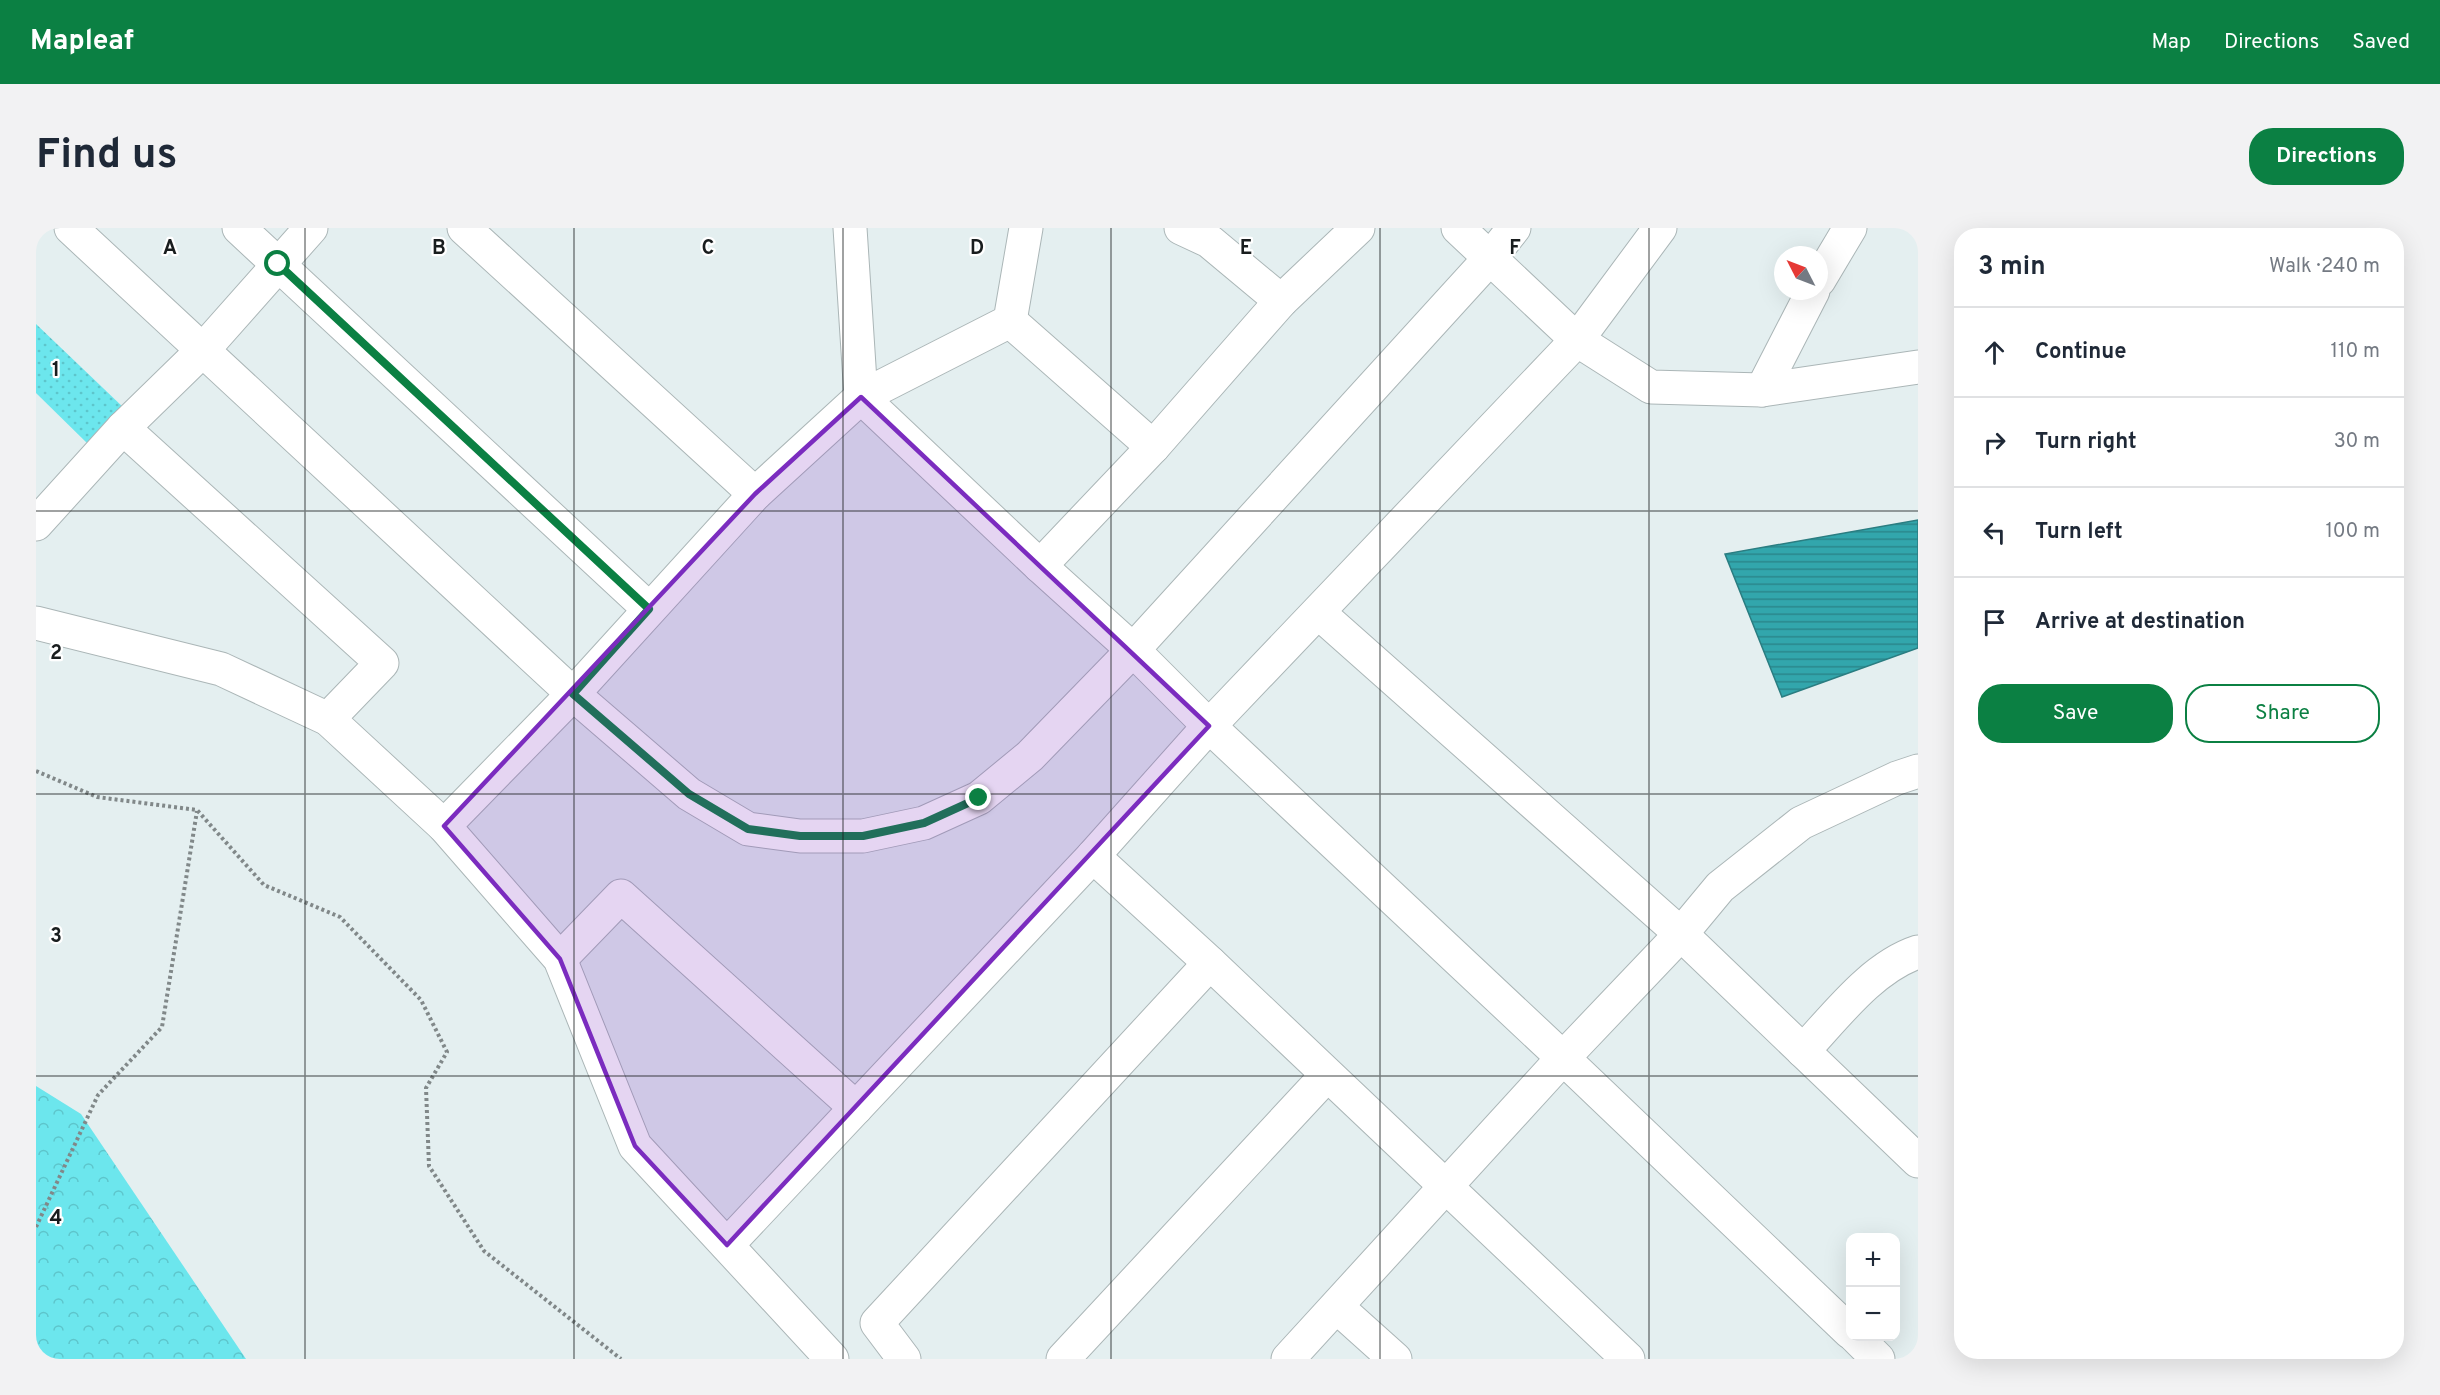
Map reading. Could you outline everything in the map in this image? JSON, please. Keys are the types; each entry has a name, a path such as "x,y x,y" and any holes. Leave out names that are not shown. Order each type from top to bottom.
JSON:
{"street":[{"path":"71,228 573,694 689,794 748,829 800,836 863,836 924,823 979,798 1030,756 1133,650 1491,257 1514,228"},
{"path":"239,228 649,609"},
{"path":"36,524 123,428 202,351 312,228"},
{"path":"465,228 755,494"},
{"path":"850,228 861,397 1040,566 1133,650 1209,726 1846,1327"},
{"path":"1010,321 1026,228"},
{"path":"1180,228 1209,241 1281,301"},
{"path":"1040,566 1153,447 1281,301 1358,228"},
{"path":"1458,228 1577,340 1651,387 1762,390 1918,367"},
{"path":"727,1245 1093,856 1209,726 1577,340 1660,228"},
{"path":"1828,265 1850,228"},
{"path":"1762,390 1809,300"},
{"path":"444,826 573,694 755,494 861,397 1010,321"},
{"path":"1010,321 1153,447"},
{"path":"123,428 382,663 328,719"},
{"path":"1319,613 1681,934 1918,1161"},
{"path":"36,623 221,669 328,719 444,826 560,959 635,1146 831,1359"},
{"path":"1288,1359 1563,1058 1681,934 1720,887 1801,823 1897,778 1918,771"},
{"path":"1093,856 1210,963 1628,1359"},
{"path":"560,959 621,896 856,1108"},
{"path":"1803,1051 1865,984 1908,955 1918,952"},
{"path":"904,1359 877,1323 1210,963"},
{"path":"1063,1359 1327,1075"},
{"path":"1337,1307 1395,1359"},
{"path":"1860,1341 1878,1359"}],"path":[{"path":"36,771 97,797 197,810 264,885 340,917 421,1000 447,1052 426,1088 429,1166 484,1251 621,1359"},
{"path":"36,1227 98,1095 162,1027 197,810"}],"highlighted area":[{"path":"861,397 1209,726 727,1245 635,1146 560,959 444,826 755,494"}],"green space":[{"path":"36,324 125,409 90,446 36,393"},
{"path":"36,1086 81,1114 246,1359 36,1359"}],"shaded area":[{"path":"1918,520 1918,648 1782,697 1725,554"}],"route":[{"path":"278,264 649,609 573,694 689,794 748,829 800,836 863,836 924,823 979,798"}]}
